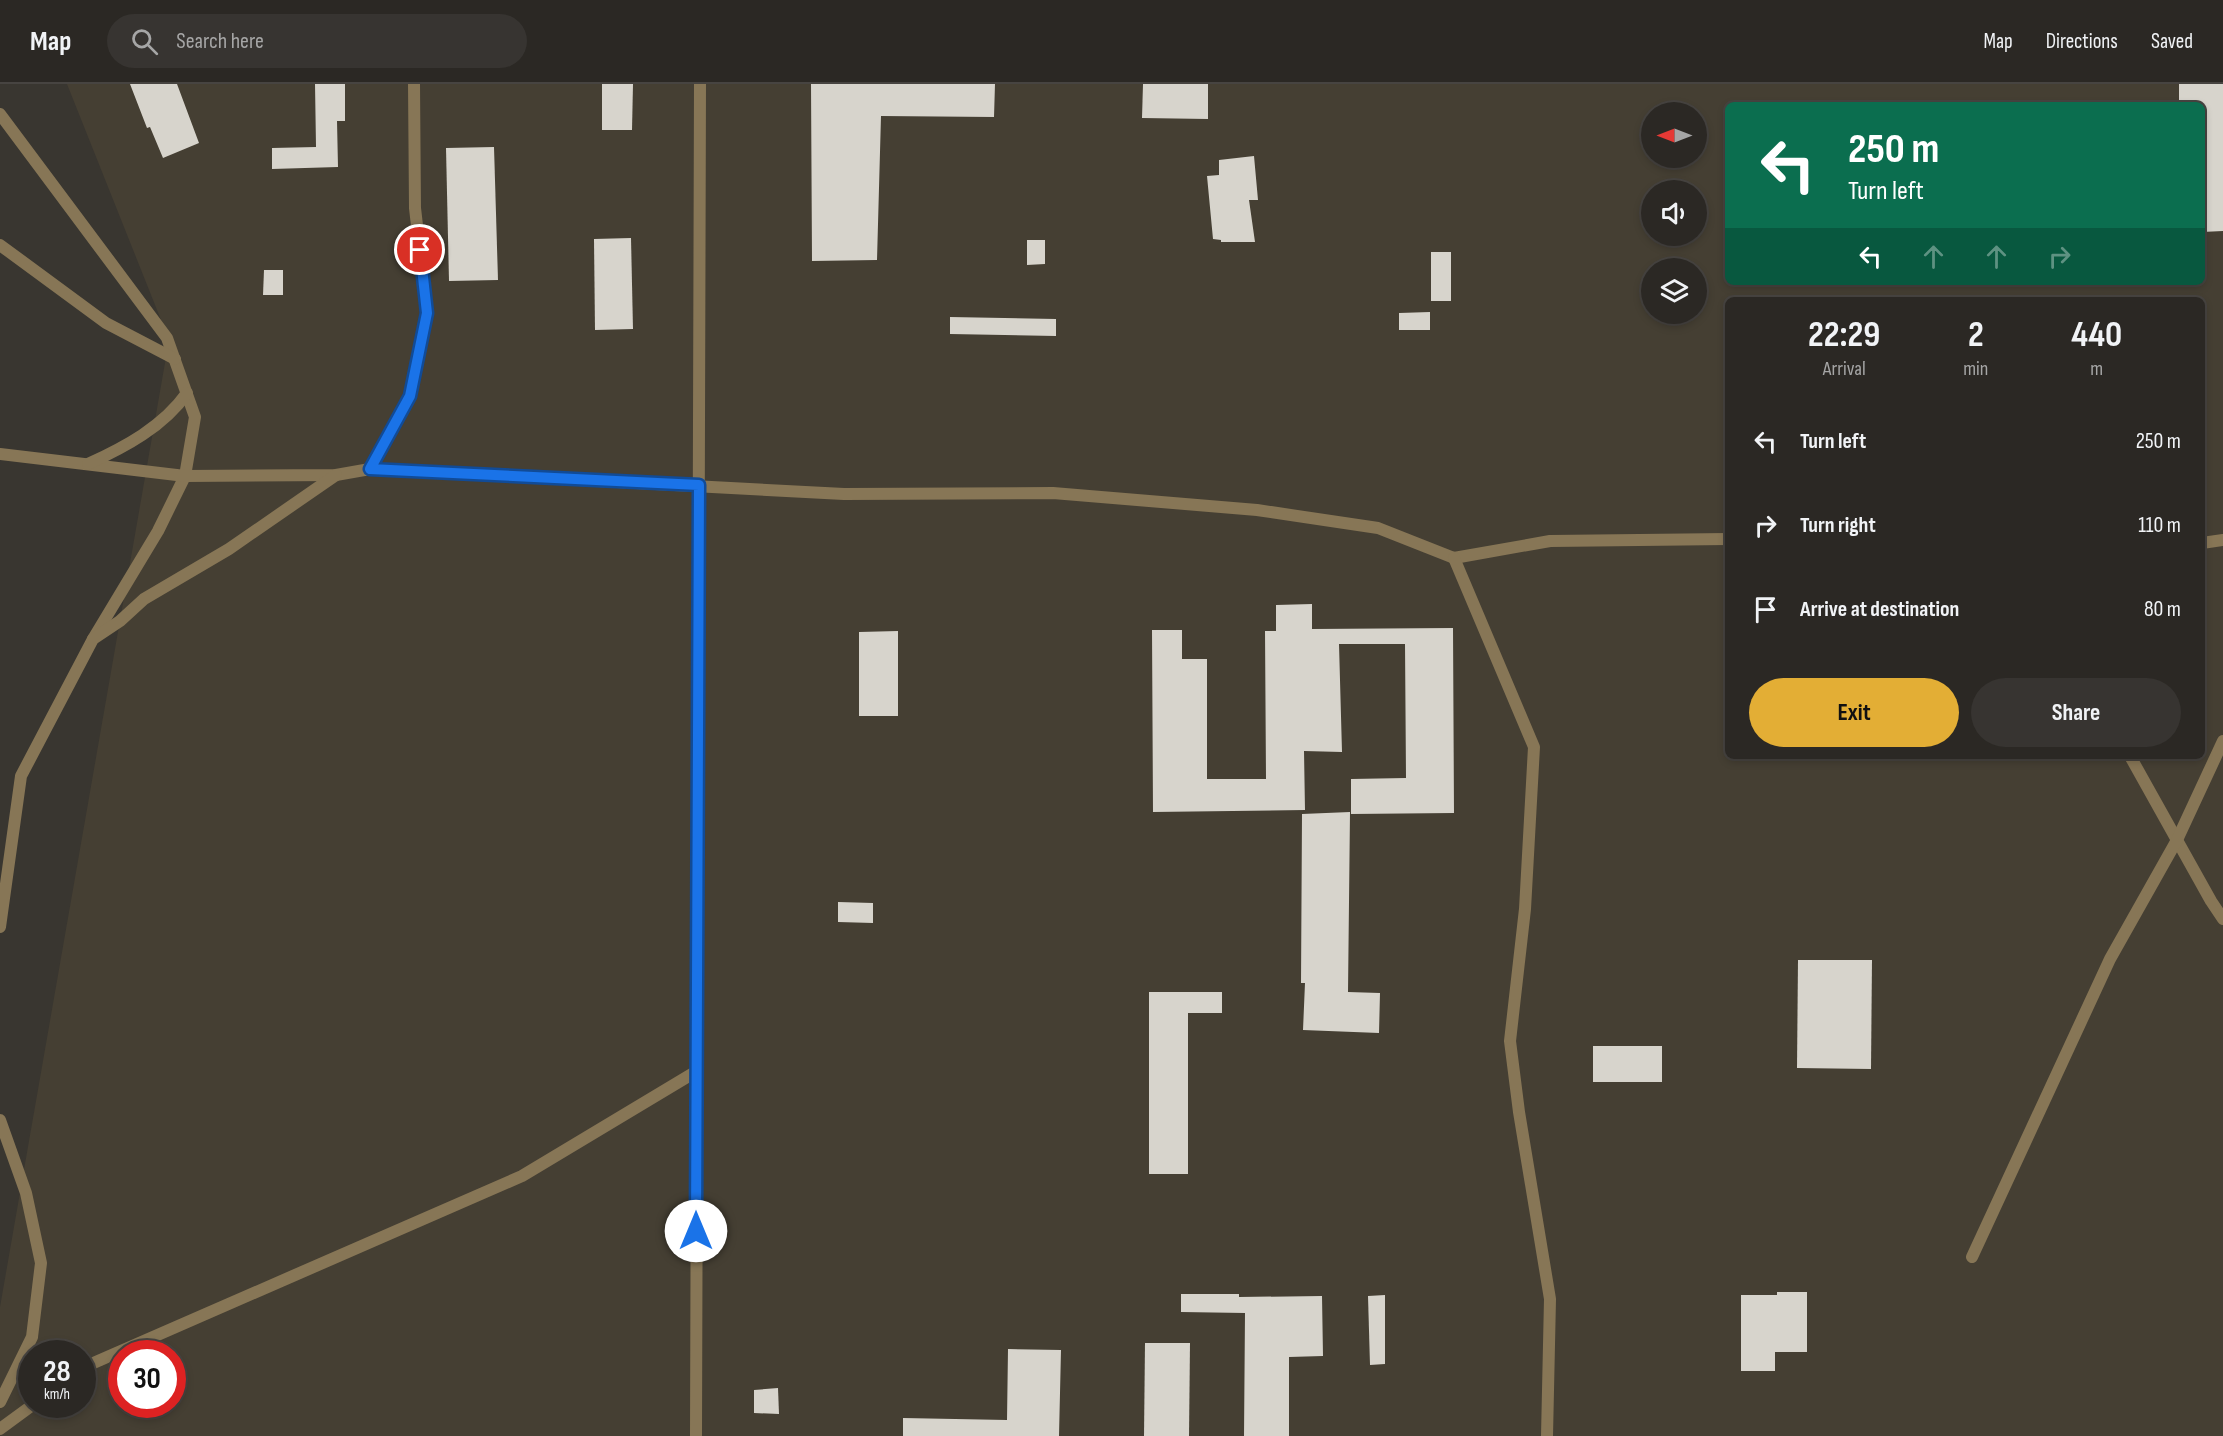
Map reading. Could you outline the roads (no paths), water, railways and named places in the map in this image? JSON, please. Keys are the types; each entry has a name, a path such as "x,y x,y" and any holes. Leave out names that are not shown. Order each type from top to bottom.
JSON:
{"street":[{"path":"370,469 410,396 427,313 415,208 414,84"},
{"path":"696,1436 700,84"},
{"path":"0,114 167,338 195,417 185,477 158,531 93,639 21,776 0,927"},
{"path":"0,245 106,323 175,359"},
{"path":"87,465 144,433 174,411 187,393"},
{"path":"0,454 185,477 336,475 370,469 844,494 1053,493 1257,510 1378,528 1454,558 1550,541 1725,539"},
{"path":"93,639 120,621 144,599 229,549 336,475"},
{"path":"2205,543 2223,540"},
{"path":"1454,558 1534,747 1525,909 1510,1041 1519,1112 1550,1299 1547,1436"},
{"path":"1972,1257 2110,959 2177,840 2223,741"},
{"path":"2132,759 2223,919"},
{"path":"96,1362 522,1176 697,1071"},
{"path":"0,1120 26,1193 41,1263 32,1337 0,1402"},
{"path":"0,1429 18,1416"}]}
